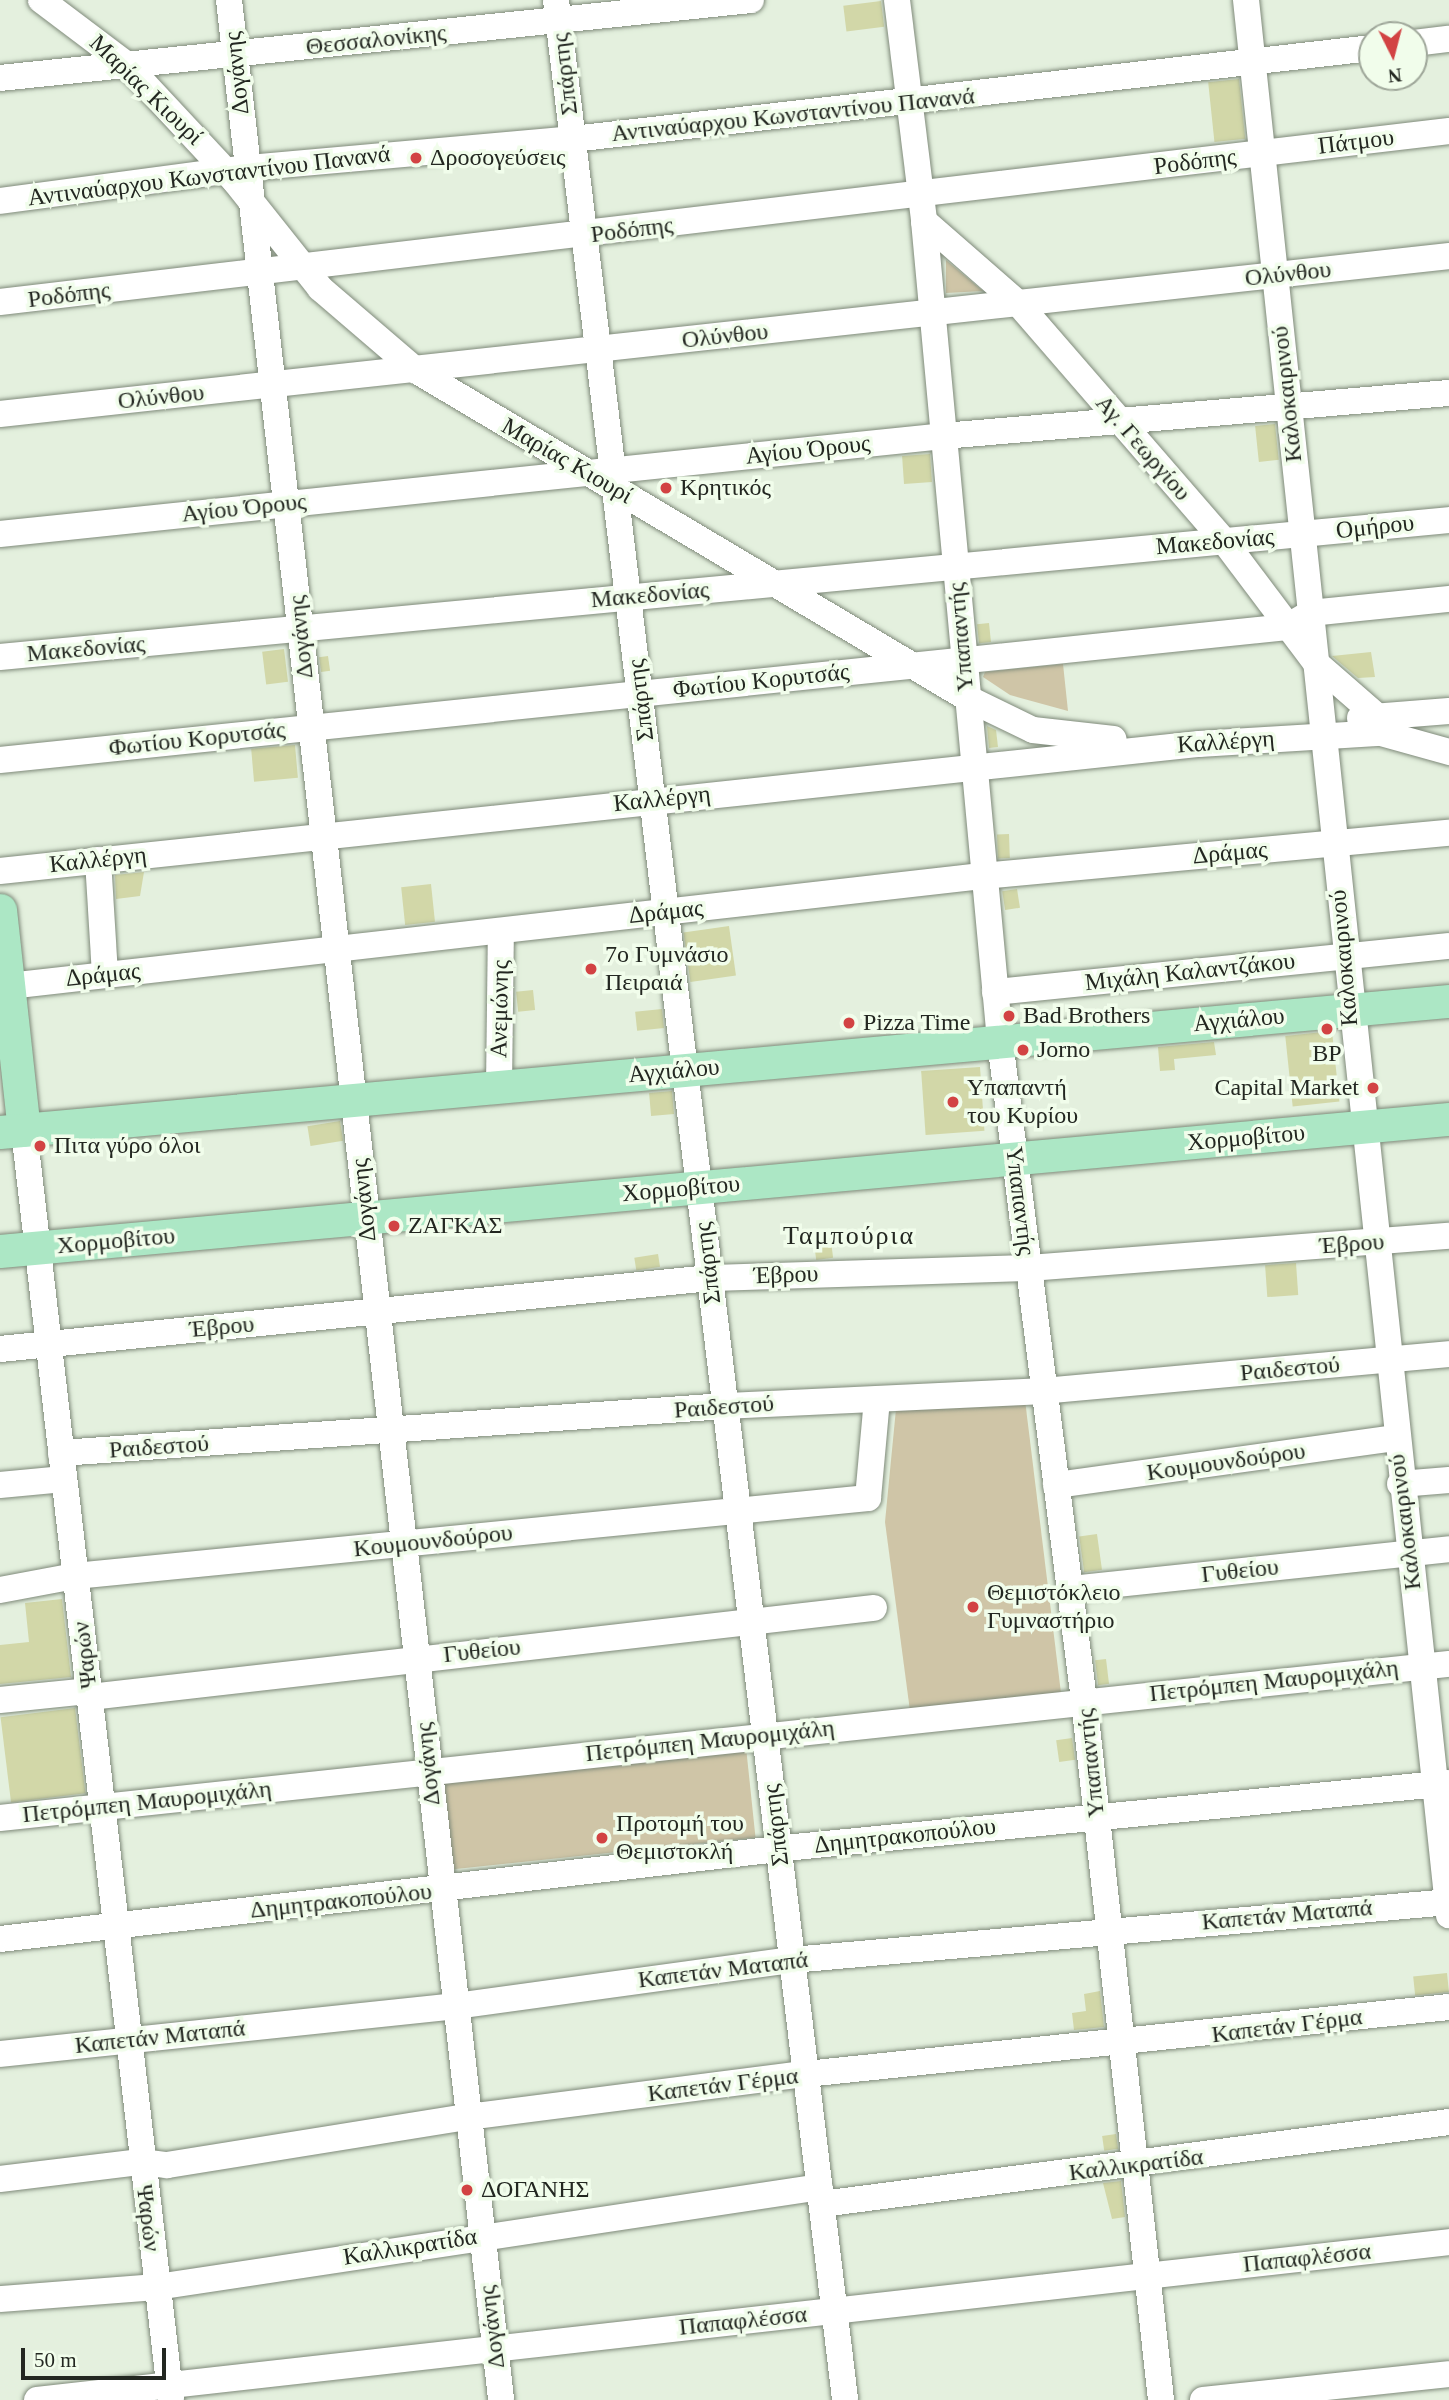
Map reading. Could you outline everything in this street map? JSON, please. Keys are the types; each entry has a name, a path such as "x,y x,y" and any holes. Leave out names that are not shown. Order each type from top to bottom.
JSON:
{"main road":[{"name":"Ψαρών","path":"0,910 12,1131"},
{"name":"Αγχιάλου","path":"12,1131 1449,1001"},
{"name":"Χορμοβίτου","path":"0,1251 1449,1119"}],"street":[{"name":"Μαρίας Κιουρί","path":"41,0 126,64 237,169"},
{"name":"Δογάνης","path":"229,0 235,52 237,169 251,202 501,2400"},
{"name":"Θεσσαλονίκης","path":"0,78 235,52 558,10 751,0"},
{"name":"Υπαπαντής","path":"897,0 922,209 982,876 1000,1041 1084,1700 1133,2165 1161,2400"},
{"name":"Καλοκαιρινού","path":"1246,0 1301,534 1324,728 1343,956 1400,1484 1421,1666 1442,1784 1449,1906"},
{"name":"Σπάρτης","path":"558,10 845,2400"},
{"path":"1428,41 1449,39"},
{"name":"Αντιναύαρχου Κωνσταντίνου Πανανά","path":"0,201 237,169 573,139 1358,50"},
{"name":"Πάτμου","path":"1263,154 1449,131"},
{"name":"Ροδόπης","path":"0,302 585,235 922,209 1263,154"},
{"name":"Μαρίας Κιουρί","path":"251,202 303,268 362,327 417,371 587,473 614,478 967,698 1009,720 1059,735 1199,744"},
{"name":"Αγ. Γεωργίου","path":"922,209 1018,303 1224,541 1315,663 1378,717"},
{"name":"Ολύνθου","path":"0,414 417,371 1449,256"},
{"name":"Αγίου Όρους","path":"614,478 943,436 1118,419 1289,408 1449,393"},
{"name":"Αγίου Όρους","path":"0,534 587,473"},
{"name":"Ομήρου","path":"1301,534 1449,520"},
{"name":"Μακεδονίας","path":"0,657 1301,534"},
{"path":"1310,613 1449,599"},
{"name":"Φωτίου Κορυτσάς","path":"0,760 1286,626 1310,613"},
{"path":"1324,728 1378,717 1449,711"},
{"path":"1324,728 1381,733 1449,752"},
{"name":"Καλλέργη","path":"0,871 973,765 1199,744 1324,728"},
{"name":"Δράμας","path":"4,986 982,876 1449,832"},
{"path":"98,860 105,975"},
{"name":"Ανεμώνης","path":"499,1087 501,931"},
{"name":"Μιχάλη Καλαντζάκου","path":"995,992 1449,946"},
{"name":"Ψαρών","path":"12,1131 37,1248 104,1805 141,2162 170,2393"},
{"name":"Έβρου","path":"0,1349 710,1278 1029,1268 1449,1236"},
{"name":"Ραιδεστού","path":"61,1453 390,1432 725,1406 1043,1391 1449,1354"},
{"name":"Κουμουνδούρου","path":"0,1590 75,1576 868,1498 877,1399"},
{"name":"Κουμουνδούρου","path":"1056,1485 1395,1438"},
{"path":"0,1485 64,1479"},
{"path":"1400,1484 1449,1480"},
{"name":"Γυθείου","path":"1070,1589 1449,1549"},
{"name":"Γυθείου","path":"0,1700 89,1694 874,1608"},
{"name":"Πετρόμπεη Μαυρομιχάλη","path":"0,1818 1084,1700 1449,1664"},
{"name":"Δημητρακοπούλου","path":"0,1940 442,1891 779,1849 1442,1784"},
{"name":"Καπετάν Ματαπά","path":"0,2054 455,2006 792,1959 1110,1930 1449,1906"},
{"name":"Καπετάν Γέρμα","path":"0,2179 141,2162 167,2165 468,2117 806,2074 1121,2046 1449,2007"},
{"name":"Καλλικρατίδα","path":"0,2299 157,2287 482,2236 821,2195 1133,2165 1449,2122"},
{"name":"Παπαφλέσσα","path":"37,2400 170,2393 495,2349 1449,2242"},
{"path":"1203,2400 1449,2374"}],"shaded area":[{"path":"946,260 983,291 946,293"},
{"path":"1063,664 1068,711 1010,695 983,677 985,672"},
{"name":"Θεμιστόκλειο Γυμναστήριο","path":"1025,1400 1061,1693 910,1711 885,1522 896,1409"},
{"path":"746,1747 756,1838 446,1870 437,1780"}],"building":[{"path":"881,1 884,27 846,31 843,6"},
{"path":"1239,79 1245,139 1214,142 1208,82"},
{"path":"1275,424 1279,460 1259,462 1255,426"},
{"path":"930,454 932,482 904,484 902,456"},
{"path":"989,623 991,642 979,643 977,624"},
{"path":"284,649 288,682 266,684 262,652"},
{"path":"1371,652 1375,677 1358,678 1332,656"},
{"path":"328,656 330,671 321,672 319,657"},
{"path":"987,726 996,730 998,747 989,748"},
{"path":"295,745 298,778 254,782 251,749"},
{"path":"997,834 1009,834 1010,858 998,858"},
{"path":"144,872 140,896 116,899 115,875"},
{"path":"431,884 435,922 405,925 401,887"},
{"path":"1017,889 1020,908 1005,910 1002,891"},
{"path":"729,926 736,976 690,982 683,932"},
{"path":"533,990 535,1010 518,1012 516,992"},
{"path":"662,1009 664,1028 637,1031 635,1012"},
{"path":"1332,1031 1339,1102 1293,1107 1285,1036"},
{"path":"1214,1042 1216,1055 1174,1059 1175,1070 1160,1071 1158,1047"},
{"name":"Υπαπαντή του Κυρίου","path":"980,1067 984,1131 926,1135 921,1071"},
{"path":"672,1091 674,1114 651,1116 649,1093"},
{"path":"340,1121 343,1141 311,1146 307,1126"},
{"path":"831,1241 833,1258 816,1260 814,1243"},
{"path":"658,1254 660,1267 636,1271 634,1258"},
{"path":"1296,1263 1298,1295 1267,1297 1265,1265"},
{"path":"1097,1534 1102,1570 1084,1572 1079,1537"},
{"path":"62,1599 71,1677 0,1684 0,1645 29,1642 25,1603"},
{"path":"1106,1659 1109,1684 1098,1685 1095,1660"},
{"path":"75,1708 85,1793 11,1802 1,1717"},
{"path":"1072,1738 1075,1760 1059,1762 1056,1740"},
{"path":"1447,1973 1449,1992 1415,1995 1413,1977"},
{"path":"1100,1991 1104,2027 1074,2030 1072,2013 1086,2011 1084,1994"},
{"path":"1116,2134 1118,2149 1104,2151 1102,2136"},
{"path":"1121,2181 1125,2217 1112,2219 1103,2183"}],"place":[{"name":"Δροσογεύσεις","path":"416,158"},
{"name":"Κρητικός","path":"666,488"},
{"name":"7ο Γυμνάσιο Πειραιά","path":"591,969"},
{"name":"Bad Brothers","path":"1009,1016"},
{"name":"Pizza Time","path":"849,1023"},
{"name":"BP","path":"1327,1029"},
{"name":"Jorno","path":"1023,1050"},
{"name":"Capital Market","path":"1373,1088"},
{"name":"Υπαπαντή του Κυρίου","path":"953,1102"},
{"name":"Πιτα γύρο όλοι","path":"40,1146"},
{"name":"ΖΑΓΚΑΣ","path":"394,1226"},
{"name":"Θεμιστόκλειο Γυμναστήριο","path":"973,1607"},
{"name":"Προτομή του Θεμιστοκλή","path":"602,1838"},
{"name":"ΔΟΓΑΝΗΣ","path":"467,2190"}],"district":[{"name":"Ταμπούρια","path":"849,1236"}]}
